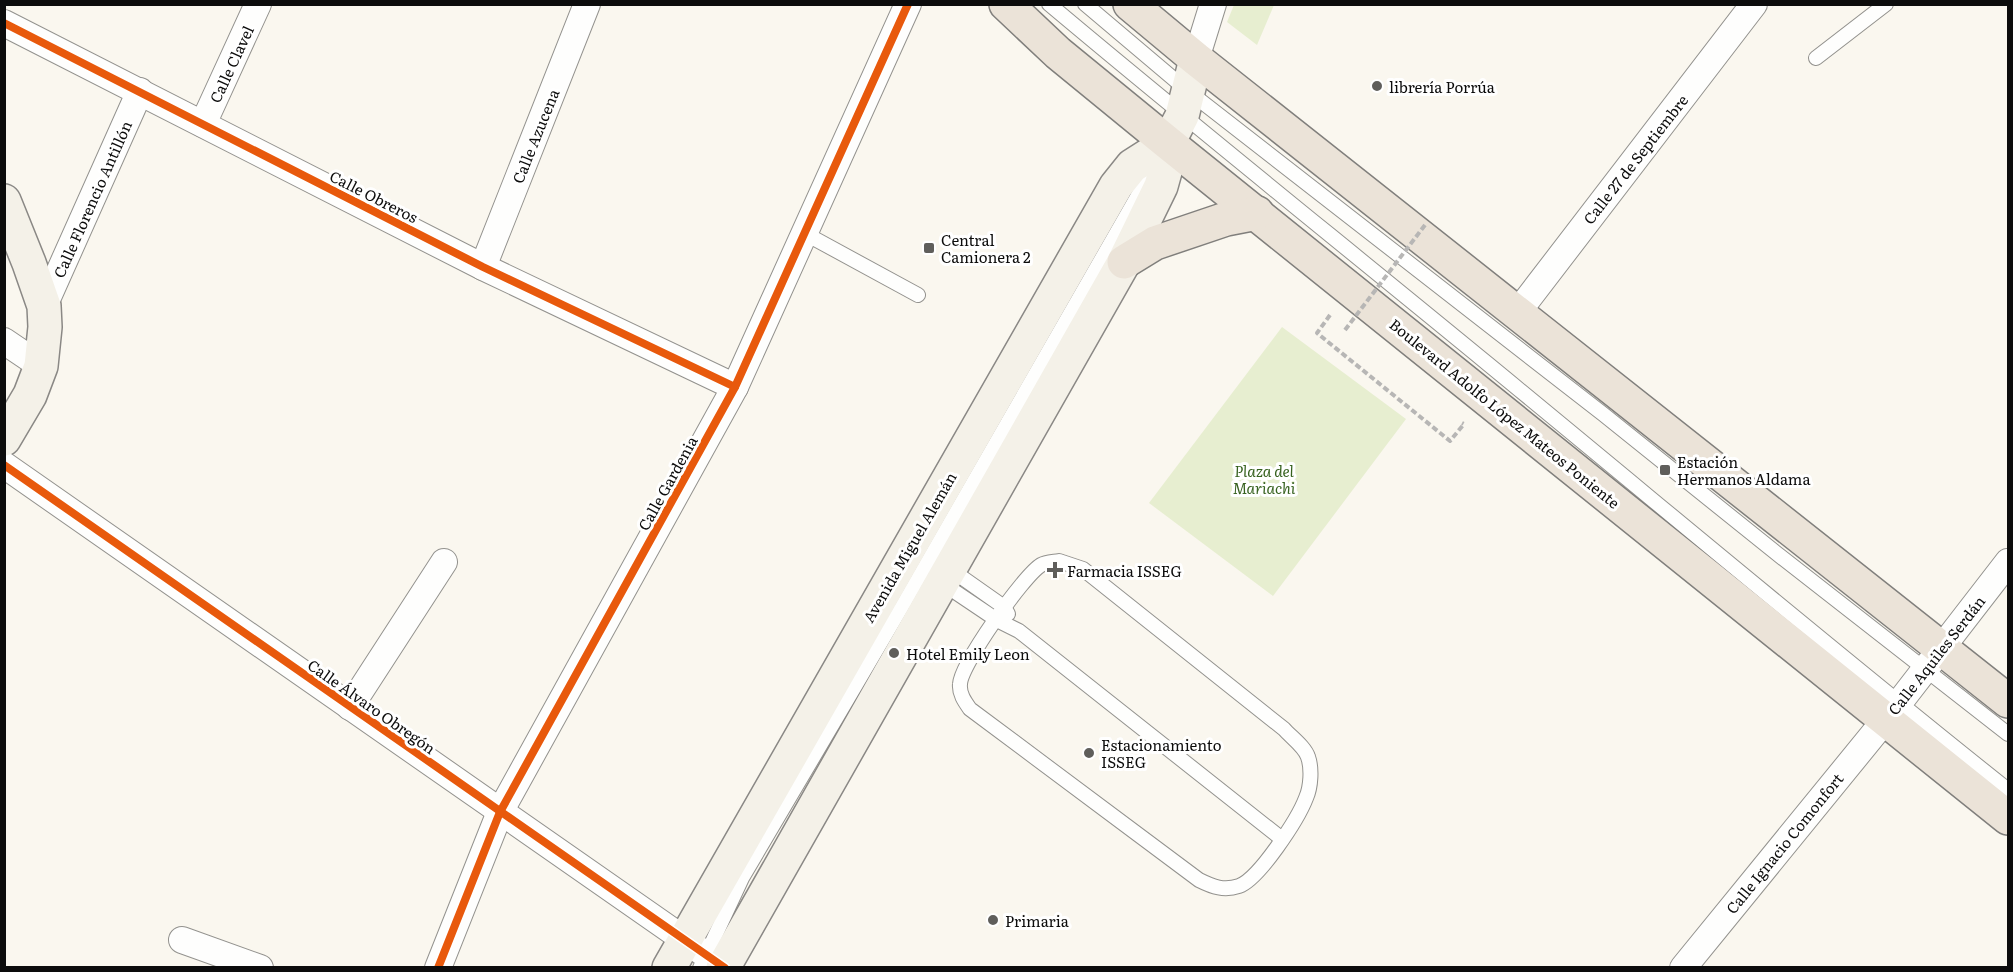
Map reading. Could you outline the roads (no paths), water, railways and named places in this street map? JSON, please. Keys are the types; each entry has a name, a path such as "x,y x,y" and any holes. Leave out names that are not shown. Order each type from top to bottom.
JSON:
{"main road":[{"name":"Boulevard Adolfo López Mateos Poniente","path":"1006,4 1058,53 1180,117 1257,213 1892,711 2008,818"},
{"path":"1130,4 1517,313 1934,659 2008,701"},
{"path":"704,962 946,576 1124,262 1161,186 1196,59"},
{"name":"Avenida Miguel Alemán","path":"704,962 1116,186 1132,166 1180,117"},
{"path":"4,201 44,306 45,327 41,366 30,395 4,439"},
{"path":"1124,262 1155,243 1226,219 1257,213"}],"street":[{"name":"Calle Clavel","path":"203,124 258,4"},
{"name":"Calle Azucena","path":"483,267 587,4"},
{"name":"Calle Gardenia","path":"438,968 500,812 735,387 908,4"},
{"path":"1196,59 1213,4"},
{"name":"Calle 27 de Septiembre","path":"1517,313 1754,4"},
{"name":"Calle Obreros","path":"4,23 483,267 735,387"},
{"name":"Calle Florencio Antillón","path":"44,306 140,91"},
{"path":"4,341 41,366"},
{"name":"Calle Álvaro Obregón","path":"4,465 500,812 704,962"},
{"path":"350,707 444,562"},
{"name":"Calle Aquiles Serdán","path":"1892,711 2008,562"},
{"name":"Calle Ignacio Comonfort","path":"1683,968 1892,711"},
{"path":"182,940 260,968"}],"lane":[{"path":"1049,4 1180,117 1478,355 1892,711 2008,790"},
{"path":"1085,4 1180,117 1603,414 1780,556 1934,659 2008,734"},
{"path":"1816,58 1886,4"},
{"path":"804,233 918,296"},
{"path":"1059,561 1083,569 1284,729 1308,755 1311,776 1307,798 1282,839 1254,877 1239,886 1218,889 1199,880 970,709 963,698 960,684 964,668 997,620 1004,607 1042,564 1059,561"},
{"path":"946,576 1004,607 1019,631"},
{"path":"946,576 997,620 1019,631 1282,839"}],"place":[{"name":"librería Porrúa","path":"1377,86"},
{"name":"Central Camionera 2","path":"929,248"},
{"name":"Estación Hermanos Aldama","path":"1665,470"},
{"name":"Farmacia ISSEG","path":"1055,570"},
{"name":"Hotel Emily Leon","path":"894,653"},
{"name":"Estacionamiento ISSEG","path":"1089,753"},
{"name":"Primaria","path":"993,920"}],"park label":[{"name":"Plaza del Mariachi","path":"1264,478"}]}
